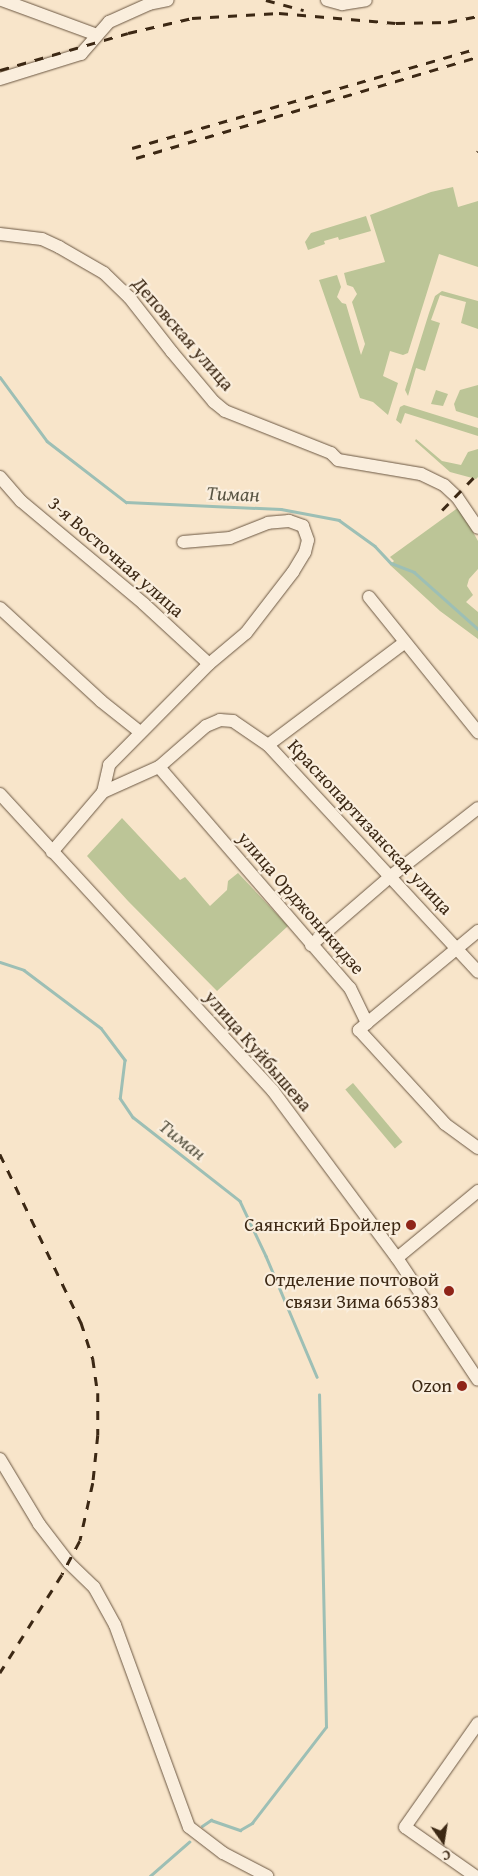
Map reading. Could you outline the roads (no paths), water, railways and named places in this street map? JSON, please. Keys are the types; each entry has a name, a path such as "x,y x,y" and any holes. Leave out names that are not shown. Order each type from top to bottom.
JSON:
{"street":[{"path":"2,0 97,35"},
{"path":"0,79 81,54 109,22 149,4 168,0"},
{"path":"327,0 342,4 366,0"},
{"name":"Деповская улица","path":"0,234 42,240 59,247 104,273 129,297 172,352 224,411 331,453 338,460 421,474 444,485 458,497 478,528"},
{"name":"3-я Восточная улица","path":"0,477 22,501 144,604 209,664"},
{"path":"103,792 109,764 209,664 246,633 293,572 305,552 308,536 303,526 289,520 268,523 230,538 183,542"},
{"path":"369,597 478,732"},
{"path":"0,608 101,701 140,732"},
{"path":"268,745 405,642"},
{"name":"Краснопартизанская улица","path":"160,766 206,726 225,719 240,725 268,745 458,948 478,972"},
{"path":"52,852 103,792 160,766"},
{"name":"улица Орджоникидзе","path":"160,766 350,988 367,1023 359,1030 445,1124 478,1148"},
{"name":"улица Куйбышева","path":"0,794 273,1091 397,1258 478,1380"},
{"path":"312,944 391,876 478,808"},
{"path":"367,1023 478,931"},
{"path":"397,1258 478,1191"},
{"path":"0,1459 39,1524 69,1563 94,1587 115,1625 189,1827 223,1853 267,1876"},
{"path":"475,1876 405,1827 478,1723"}],"waterway":[{"name":"Тиман","path":"0,377 47,441 126,502 281,509 339,520 375,546 391,563 414,572 478,629"},
{"name":"Тиман","path":"0,962 24,970 101,1028 125,1060 120,1098 133,1117 240,1201 266,1256 317,1377"},
{"path":"202,1826 211,1820 240,1830 252,1823 326,1727 319,1395"},
{"path":"150,1876 189,1842"}],"railway":[{"path":"266,0 304,10"},
{"path":"0,70 128,33 192,18 279,13 396,23 448,22 478,16"},
{"path":"132,148 478,48"},
{"path":"136,158 478,57"},
{"path":"442,510 478,473"},
{"path":"0,1154 81,1322 93,1359 98,1393 98,1435 93,1483 80,1541 62,1575 0,1673"}],"place":[{"name":"Саянский Бройлер","path":"411,1225"},
{"name":"Отделение почтовой связи Зима 665383","path":"449,1291"},
{"name":"Ozon","path":"462,1386"}]}
